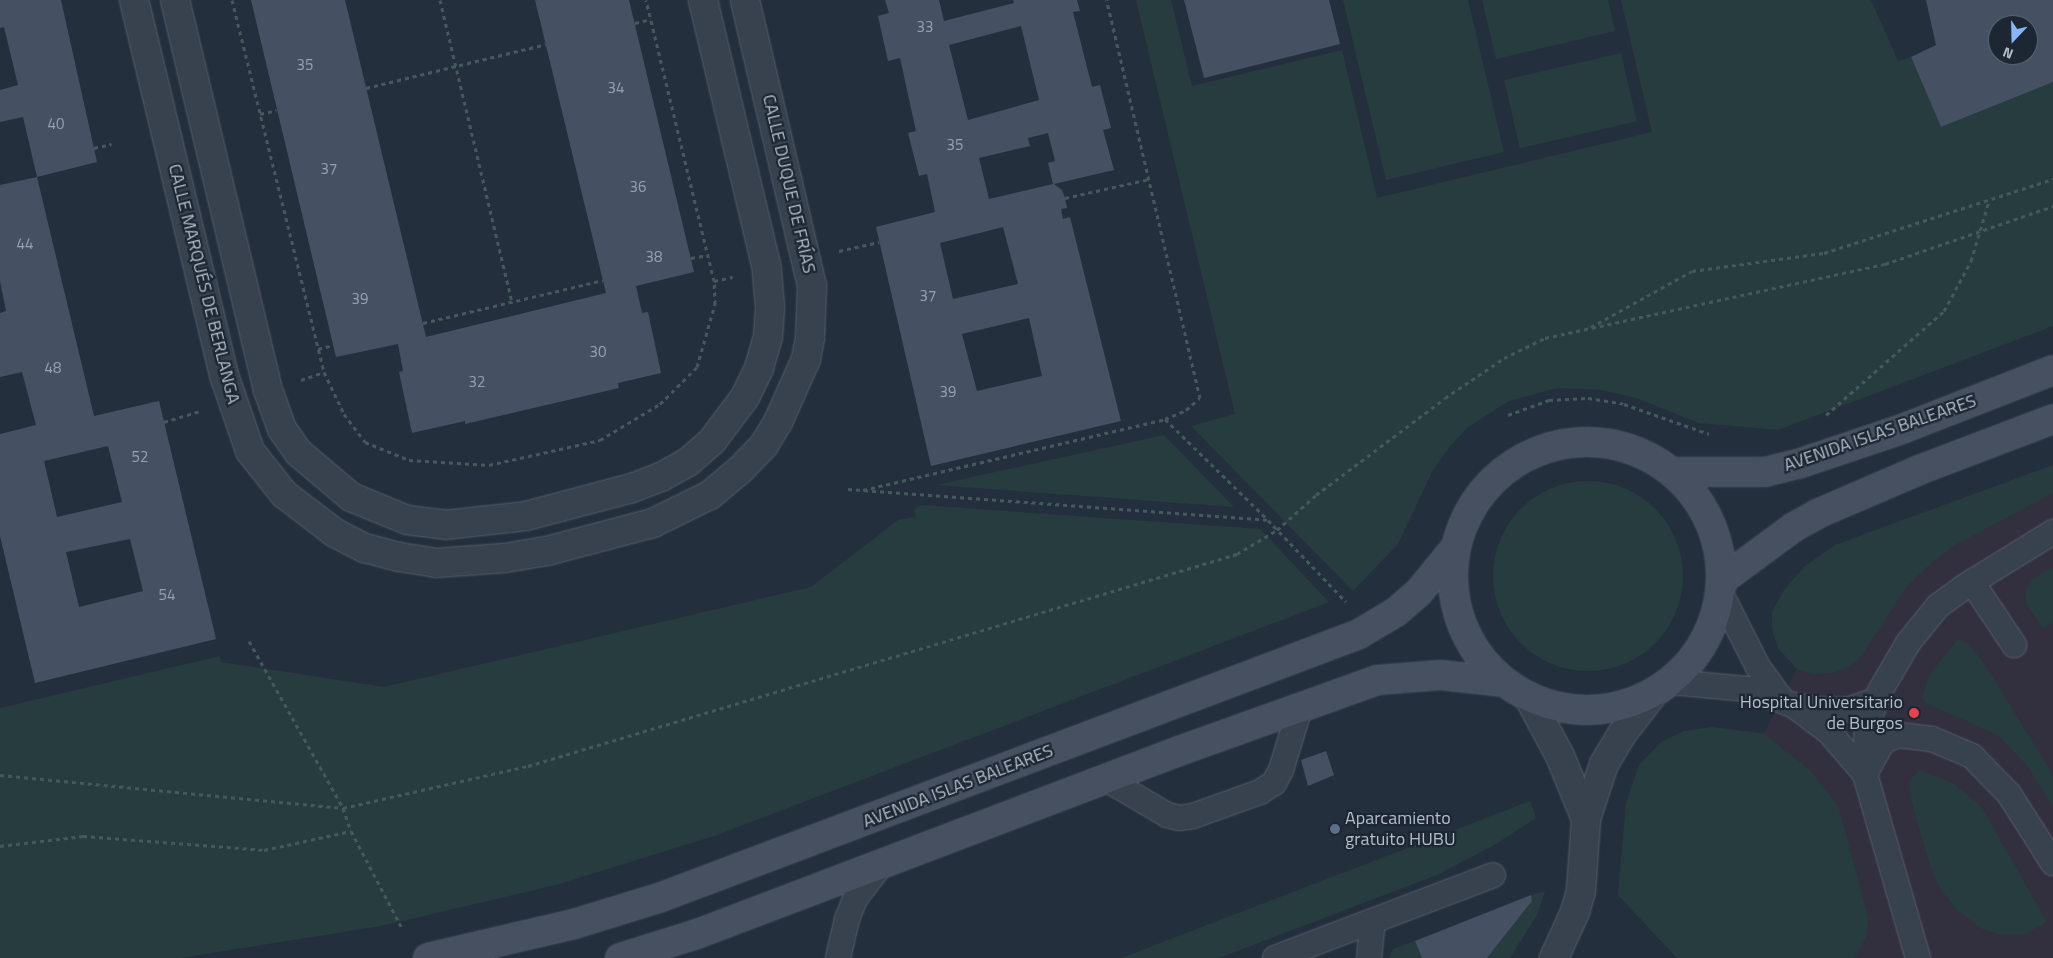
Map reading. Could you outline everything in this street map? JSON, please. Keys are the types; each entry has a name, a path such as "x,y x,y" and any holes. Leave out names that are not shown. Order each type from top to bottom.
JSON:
{"main road":[{"name":"AVENIDA ISLAS BALEARES","path":"1673,472 1764,472 1798,464 1902,429 2053,370"},
{"path":"1722,587 1794,527 1817,514 2053,419"},
{"path":"1602,442 1640,452 1673,472 1694,494 1710,521 1720,550 1722,587 1714,624 1700,651 1661,689 1620,707 1592,711 1563,709 1529,698 1503,682 1486,666 1460,622 1453,589 1455,548 1469,511 1495,477 1528,455 1563,443 1602,442"},
{"name":"AVENIDA ISLAS BALEARES","path":"428,958 574,924 659,898 1359,634 1396,612 1418,592 1455,548"},
{"path":"620,958 697,934 1106,779 1377,680 1441,675 1503,682"}],"street":[{"name":"CALLE MARQUÉS DE BERLANGA","path":"134,0 225,378 240,429 265,472 284,494 335,533 365,548 408,559 436,563 506,558 602,538 653,523 710,495 740,470"},
{"name":"CALLE MARQUÉS DE BERLANGA","path":"175,0 274,406 282,429 299,453 351,497 376,510 422,523 466,524 517,517 623,491 661,477 688,462 712,441 740,405 759,368 768,337 770,307 765,262 703,0"},
{"name":"CALLE DUQUE DE FRÍAS","path":"740,470 764,445 795,388 806,359 812,312 808,258 745,0"},
{"path":"1554,958 1570,929 1581,891 1586,819 1604,764 1622,734 1661,689"},
{"path":"1529,698 1560,756 1586,819"}],"lane":[{"path":"1918,958 1865,774 1867,724 1876,700 1923,623 1938,606 1972,582 2053,532"},
{"path":"1972,582 2014,645"},
{"path":"1722,587 1758,667 1788,703 1829,732 1865,774"},
{"path":"1661,689 1747,689 1788,703 1825,710 1850,709 1876,700"},
{"path":"1106,779 1167,815 1179,818 1193,816 1260,792 1274,783 1281,770 1300,708"},
{"path":"1865,774 1874,753 1883,741 1899,735 1932,739 1972,756 1988,768 2010,794 2053,863"},
{"path":"838,958 847,919 856,897 880,866"},
{"path":"1275,958 1373,922 1493,874"},
{"path":"1369,958 1373,922"}],"path":[{"path":"232,0 324,372 344,414 365,442 409,460 489,465 600,440 660,404 697,367 715,304 708,254 646,0"},
{"path":"440,0 512,302"},
{"path":"863,490 1165,419 1186,410 1200,398 1107,0"},
{"path":"635,23 651,19"},
{"path":"366,88 546,44"},
{"path":"260,114 277,110"},
{"path":"94,148 112,144"},
{"path":"1065,198 1149,179"},
{"path":"1587,329 1692,271 1824,252 1989,201 2053,179"},
{"path":"1838,414 1820,421 1944,311 1971,261 1982,231 1989,201"},
{"path":"0,775 343,808 538,763 1237,554 1277,530 1316,495 1504,358 1545,338 1885,264 2053,206"},
{"path":"863,246 879,242"},
{"path":"691,258 708,254"},
{"path":"423,323 603,280"},
{"path":"318,349 333,345"},
{"path":"1508,415 1549,400 1588,398 1624,404 1718,436"},
{"path":"164,422 176,418"},
{"path":"1165,419 1268,520 1347,603"},
{"path":"848,489 1268,520"},
{"path":"249,641 343,808 351,832 402,928"},
{"path":"0,846 83,836 264,850 351,832"}],"shaded area":[{"name":"Hospital Universitario de Burgos","path":"2053,465 2053,958 1677,958 1618,895 1626,803 1639,765 1661,742 1684,731 1713,727 1764,733 1797,669 1778,648 1772,629 1772,612 1784,590 1805,566 1835,545"}],"green space":[{"path":"1136,0 1171,0 1192,86 1342,50 1377,198 1652,132 1621,0 1871,0 1898,61 1911,57 1941,127 2053,82 2053,326 1778,430 1699,423 1639,399 1602,390 1557,388 1509,401 1468,427 1451,445 1433,470 1398,544 1353,591 1191,426 1235,414"},
{"path":"1343,0 1468,0 1504,152 1386,180"},
{"path":"1482,0 1608,0 1615,31 1496,59"},
{"path":"1621,53 1637,121 1520,148 1504,80"},
{"path":"1164,435 1234,507 936,485"},
{"path":"2053,465 2053,493 1955,545 1929,565 1907,586 1860,658 1848,667 1833,673 1813,674 1797,669 1778,648 1772,629 1772,612 1784,590 1805,566 1835,545"},
{"path":"1588,481 1606,483 1624,489 1641,497 1655,509 1667,523 1675,540 1681,558 1683,576 1681,594 1675,612 1667,629 1655,643 1641,655 1624,663 1606,669 1588,671 1570,669 1552,663 1535,655 1521,643 1509,629 1501,612 1495,594 1493,576 1495,558 1501,540 1509,523 1521,509 1535,497 1552,489 1570,483"},
{"path":"921,505 1260,529 1329,602 717,835 556,885 381,926 181,958 0,958 0,708 220,656 221,662 384,687 811,587 898,520 916,517 914,510"},
{"path":"2053,567 2053,623 2043,629 2026,604 2026,590 2033,579"},
{"path":"1957,640 1968,643 1984,663 2053,775 2053,807 2028,767 1998,735 1926,703 1922,697 1930,674"},
{"path":"1713,727 1764,734 1810,770 1839,808 1868,918 1866,937 1855,958 1677,958 1618,895 1626,803 1639,765 1661,742 1684,731"},
{"path":"1920,770 1953,783 1981,806 2047,922 2023,935 1998,934 1982,929 1957,910 1941,890 1931,869 1912,803 1909,781"},
{"path":"1530,801 1536,818 1496,844 1437,875 1219,958 1121,958"},
{"path":"1545,891 1537,915 1510,958 1487,958 1532,901 1531,895"},
{"path":"1415,941 1422,958 1389,958 1393,949"}],"building":[{"path":"0,0 61,0 97,162 37,177 23,117 0,122 0,90 18,85 4,27 0,28"},
{"path":"251,0 345,0 426,337 606,293 535,0 629,0 694,272 636,286 642,313 648,312 661,373 618,383 619,388 465,424 465,421 412,433 399,372 403,371 398,344 336,357"},
{"path":"885,0 939,0 944,21 1014,3 1013,0 1077,0 1080,11 1073,12 1092,87 1100,85 1111,128 1103,130 1114,170 1054,184 1062,190 1065,198 1067,208 1061,209 1063,219 1070,217 1121,421 931,466 876,227 935,212 927,174 919,176 908,133 916,131 900,58 888,61 878,16 889,13","holes":["1021,26 1039,100 968,120 949,45","1048,133 1055,161 1048,163 1053,184 989,199 979,158 1030,146 1028,138","1003,227 1018,284 953,299 940,243","1029,318 1042,376 977,391 962,334"]},
{"path":"1184,0 1329,0 1340,44 1204,78"},
{"path":"1926,0 2053,0 2053,82 1941,127 1911,57 1936,45"},
{"path":"37,177 94,416 159,401 216,639 35,683 0,536 0,434 36,425 22,372 0,377 0,313 6,311 0,281 0,185","holes":["108,446 122,502 57,517 44,461","130,539 143,591 79,607 66,552"]},
{"path":"1326,751 1334,775 1308,786 1301,760"},
{"path":"1531,895 1532,901 1487,958 1422,958 1415,941"}],"place":[{"name":"Hospital Universitario de Burgos","path":"1914,713"},
{"name":"Aparcamiento gratuito HUBU","path":"1335,829"}]}
